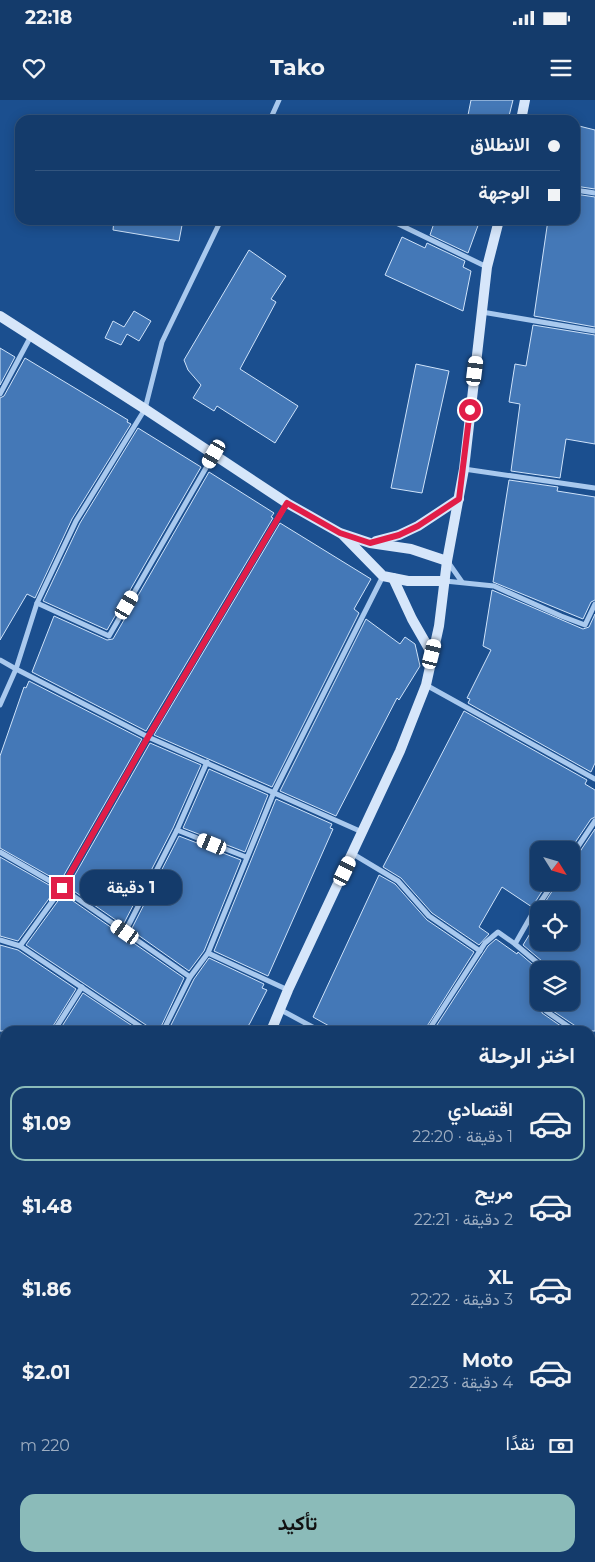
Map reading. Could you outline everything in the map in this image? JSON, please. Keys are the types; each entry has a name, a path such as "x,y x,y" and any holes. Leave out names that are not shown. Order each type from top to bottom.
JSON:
{"main road":[{"path":"522,115 525,100"},
{"path":"273,1026 288,990 400,751 426,685 439,626 447,561 464,469 487,267 498,225"},
{"path":"0,316 146,409 287,503 340,533 370,543 412,549 447,561"},
{"path":"370,543 399,535 418,526 459,499"},
{"path":"340,533 388,577 432,654"},
{"path":"388,577 418,582 445,581"}],"street":[{"path":"272,115 279,100"},
{"path":"580,191 595,193"},
{"path":"0,705 16,669 37,603 76,520 146,409 162,342 219,225"},
{"path":"400,225 487,267"},
{"path":"481,312 595,331"},
{"path":"0,394 31,336"},
{"path":"37,603 109,636 214,454"},
{"path":"464,469 595,488"},
{"path":"20,946 62,888 148,737 287,503"},
{"path":"447,561 462,582"},
{"path":"166,1026 190,977 208,953 274,792 388,577"},
{"path":"445,581 494,586 585,625 595,604"},
{"path":"0,660 148,737 362,832"},
{"path":"426,685 595,779"},
{"path":"125,932 177,830 207,762"},
{"path":"580,844 595,821"},
{"path":"177,830 246,857"},
{"path":"0,852 62,888 190,977"},
{"path":"353,854 398,881 429,916 480,951"},
{"path":"515,944 548,891"},
{"path":"431,1026 485,943 498,932 535,961"},
{"path":"0,940 20,946 140,1026"},
{"path":"208,953 288,990"},
{"path":"57,1026 82,987"},
{"path":"280,1010 310,1026"},
{"path":"546,1011 568,1026"}],"building":[{"path":"471,100 513,100 509,115 468,115"},
{"path":"580,126 595,130 595,189 580,187"},
{"path":"580,195 595,197 595,327 534,316 547,225 580,225"},
{"path":"114,225 182,225 179,241 113,230"},
{"path":"433,225 478,225 468,253 430,235"},
{"path":"402,237 425,248 427,243 465,261 463,267 471,271 463,311 385,275"},
{"path":"249,250 286,276 271,299 276,302 240,369 298,406 275,443 217,406 214,411 193,398 201,385 188,370 184,360"},
{"path":"134,311 151,321 139,341 127,334 121,345 105,338 113,321 124,327"},
{"path":"533,325 595,335 595,444 566,439 560,478 511,471 520,404 509,402 515,364 526,366"},
{"path":"0,348 15,357 0,385"},
{"path":"25,358 128,420 127,422 131,424 72,519 35,598 27,594 0,640 0,398 4,396"},
{"path":"416,364 449,371 422,493 391,488"},
{"path":"138,428 201,467 107,630 43,601 80,523"},
{"path":"209,472 274,513 271,517 273,518 146,731 32,672 54,616 107,640 113,639"},
{"path":"509,480 558,487 557,491 595,497 595,600 591,602 583,619 493,582"},
{"path":"280,523 371,579 354,609 359,613 272,787 154,735"},
{"path":"492,590 583,629 589,627 595,614 595,763 591,772 468,703 470,699 467,698 491,650 483,646"},
{"path":"366,619 400,644 405,637 415,644 420,666 399,700 397,698 336,816 280,791"},
{"path":"29,681 142,739 60,882 0,848 0,756 24,687 26,688"},
{"path":"464,711 587,780 585,784 595,790 595,817 591,819 576,841 530,841 530,891 542,891 536,901 530,901 530,906 502,887 479,927 489,934 479,945 432,913 401,878 383,867"},
{"path":"150,743 201,765 173,828 123,925 68,887"},
{"path":"209,769 268,795 245,852 183,828"},
{"path":"276,799 332,824 330,828 333,829 268,976 214,951"},
{"path":"595,829 595,1026 576,1026 553,1011 580,1011 580,961 542,961 530,951 580,951 580,901 546,901 552,891 580,891 580,852"},
{"path":"179,836 241,860 204,951 189,971 131,930"},
{"path":"0,857 56,889 18,941 0,936"},
{"path":"379,875 395,884 427,920 474,952 427,1026 329,1026 313,1017"},
{"path":"63,894 184,978 161,1026 148,1026 26,945"},
{"path":"530,934 530,951 523,945"},
{"path":"496,939 517,954 518,952 530,962 530,1011 542,1011 561,1026 436,1026 488,946"},
{"path":"0,945 18,950 76,989 53,1026 0,1026"},
{"path":"209,958 264,984 262,988 267,990 248,1026 170,1026 194,979"},
{"path":"83,993 132,1026 62,1026"}],"route":[{"path":"62,888 148,737 287,503 340,533 370,543 399,535 418,526 459,499 470,410"}]}
